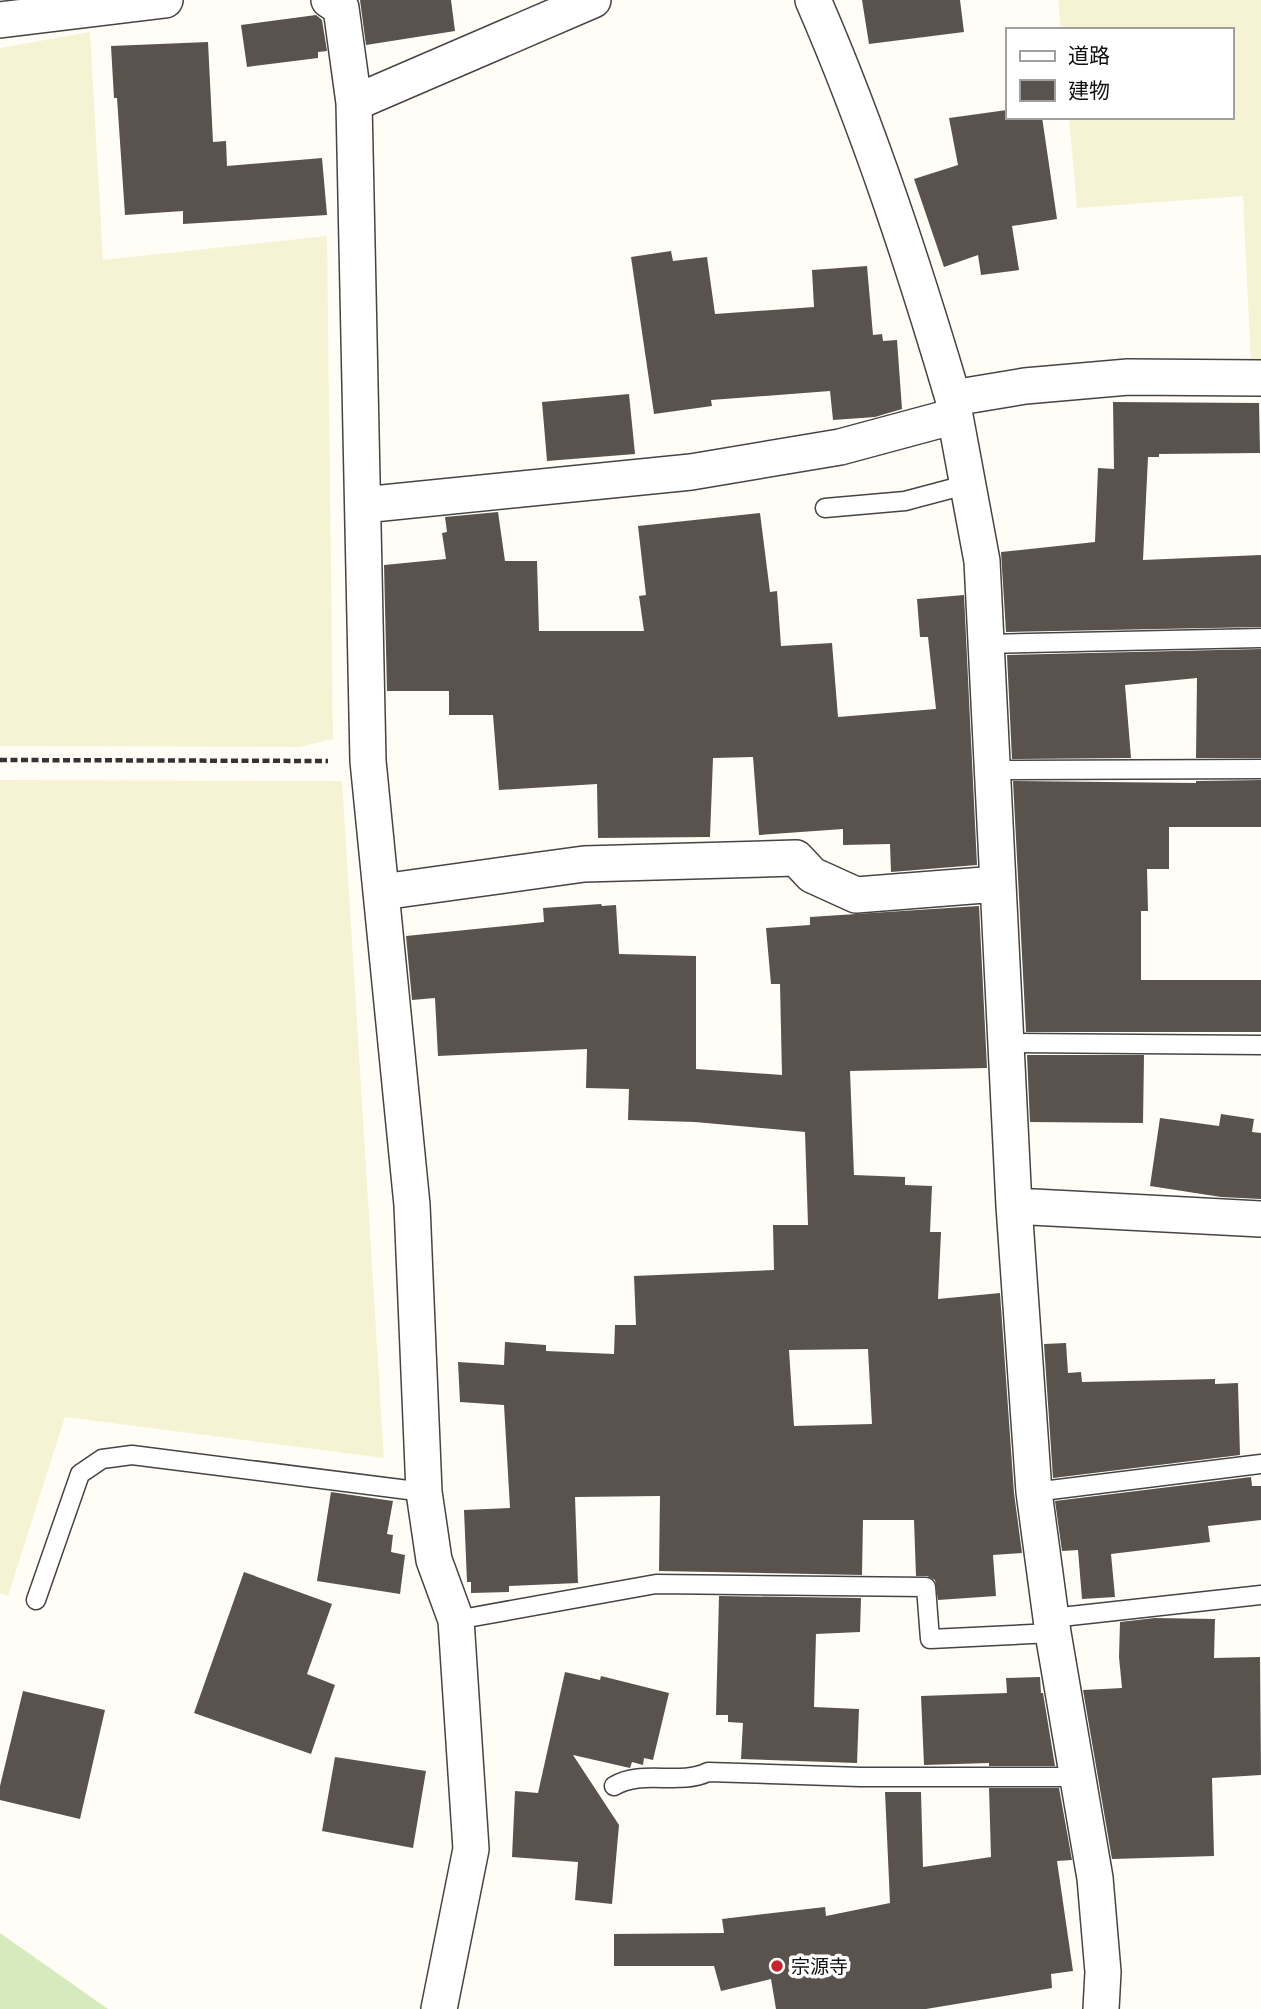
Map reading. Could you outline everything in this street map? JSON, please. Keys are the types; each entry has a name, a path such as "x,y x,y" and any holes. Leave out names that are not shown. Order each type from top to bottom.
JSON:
{"street":[{"path":"0,20 166,0"},
{"path":"329,0 341,8 354,103 368,761 412,1205 424,1492 434,1560 456,1620 471,1849 439,2009"},
{"path":"354,103 593,0"},
{"path":"813,0 836,52 911,255 954,407 982,561 1014,1206 1034,1492 1053,1625 1096,1878 1102,1972 1101,2009"},
{"path":"363,505 691,472 840,447 954,407 1025,386 1128,377 1261,378"},
{"path":"382,892 584,864 796,858 812,875 856,895 997,884"},
{"path":"1014,1206 1261,1219"}],"lane":[{"path":"825,508 905,501 969,484"},
{"path":"986,644 1261,638"},
{"path":"993,770 1261,769"},
{"path":"1006,1043 1261,1045"},
{"path":"36,1600 80,1474 102,1459 132,1455 424,1492"},
{"path":"1034,1492 1261,1464"},
{"path":"456,1620 656,1584 926,1587 930,1639 1053,1625 1261,1595"},
{"path":"614,1786 626,1779 696,1777 708,1772 860,1777 1078,1777"}],"path":[{"path":"0,760 368,761"}],"shaded area":[{"path":"1058,0 1261,0 1261,363 1251,364 1243,196 1077,208 1069,119 1233,119 1233,28 1061,28"},
{"path":"90,32 103,260 327,236 333,739 299,747 0,746 0,48"},
{"path":"0,780 342,781 384,1458 65,1417 8,1596 0,1593"}],"green space":[{"path":"0,1933 108,2009 0,2009"}],"building":[{"path":"360,0 451,0 455,31 366,45"},
{"path":"862,0 960,0 964,32 869,44"},
{"path":"316,15 322,20 327,51 318,52 318,58 247,67 241,25"},
{"path":"208,42 213,142 226,141 227,166 322,158 327,215 183,224 183,211 125,215 111,46"},
{"path":"1006,110 1006,119 1042,119 1057,219 1012,226 1019,270 981,275 978,255 944,267 914,179 958,165 949,118"},
{"path":"671,251 673,261 707,257 715,314 814,307 812,270 867,266 873,335 882,334 883,341 897,340 902,409 875,417 833,420 830,391 711,400 712,406 654,414 631,257"},
{"path":"629,394 635,454 547,461 542,402"},
{"path":"1113,402 1259,403 1260,453 1159,454 1159,457 1148,457 1143,560 1261,555 1261,627 1006,632 1001,552 1095,542 1098,468 1114,469"},
{"path":"498,512 505,561 537,561 539,631 644,631 639,596 646,595 638,526 760,513 770,592 777,591 781,646 832,643 838,717 936,709 928,637 920,637 917,599 964,595 977,865 891,872 890,844 843,845 843,829 759,835 753,757 713,758 710,837 598,838 597,784 499,790 493,715 449,715 449,691 387,691 384,565 446,559 442,533 447,532 445,517"},
{"path":"1261,649 1261,758 1196,758 1197,678 1125,685 1131,758 1012,759 1007,655"},
{"path":"1261,780 1261,827 1169,827 1169,869 1147,869 1148,911 1141,911 1141,980 1261,980 1261,1032 1026,1032 1013,781 1196,783"},
{"path":"616,905 619,954 696,956 696,1069 782,1075 780,984 771,984 766,928 810,925 810,917 979,906 987,1068 850,1071 854,1175 905,1177 905,1185 932,1186 930,1232 941,1232 938,1299 1000,1293 1014,1493 1022,1553 993,1555 996,1596 938,1600 935,1580 927,1576 916,1576 914,1520 863,1520 862,1575 659,1571 660,1496 575,1497 578,1583 509,1586 509,1592 471,1593 471,1582 467,1582 464,1510 510,1508 504,1405 460,1402 458,1362 504,1365 505,1342 546,1345 546,1351 614,1354 615,1325 636,1325 634,1276 774,1270 773,1225 808,1225 805,1132 695,1122 628,1120 629,1089 586,1088 587,1049 438,1056 435,998 412,1000 406,936 544,922 543,908","holes":["868,1349 872,1424 794,1426 789,1350"]},
{"path":"1027,1055 1144,1055 1143,1123 1030,1122"},
{"path":"1221,1114 1254,1119 1252,1132 1261,1133 1261,1199 1221,1197 1150,1186 1160,1118 1219,1126"},
{"path":"1066,1343 1068,1373 1081,1372 1082,1382 1215,1379 1215,1384 1238,1383 1240,1455 1053,1478 1044,1344"},
{"path":"1251,1477 1252,1486 1261,1486 1261,1520 1208,1526 1210,1542 1111,1554 1115,1597 1082,1599 1078,1550 1062,1551 1055,1501"},
{"path":"331,1492 393,1501 387,1534 393,1535 391,1552 405,1555 400,1594 317,1581"},
{"path":"244,1572 332,1604 307,1674 335,1685 311,1754 194,1713"},
{"path":"719,1596 861,1598 860,1632 816,1634 814,1707 859,1709 857,1763 741,1759 743,1723 728,1722 728,1715 716,1715"},
{"path":"1155,1618 1215,1619 1214,1658 1260,1657 1261,1775 1212,1778 1214,1856 1112,1859 1083,1690 1122,1688 1120,1622"},
{"path":"565,1672 600,1680 601,1676 669,1693 653,1760 644,1758 643,1765 632,1762 630,1768 573,1755 619,1825 612,1904 575,1900 578,1862 512,1857 515,1791 538,1793"},
{"path":"1040,1677 1055,1766 989,1766 989,1763 924,1765 921,1696 1007,1693 1006,1678"},
{"path":"23,1691 105,1710 80,1819 0,1800 0,1786"},
{"path":"335,1757 426,1771 413,1848 322,1831"},
{"path":"989,1788 1059,1788 1072,1860 1057,1861 1073,1971 1051,1974 1052,1988 926,2009 776,2009 771,1979 721,1991 714,1966 614,1966 614,1934 724,1933 722,1919 825,1907 826,1916 890,1903 885,1792 921,1792 923,1867 991,1857"}],"place":[{"name":"宗源寺","path":"777,1966"}]}
